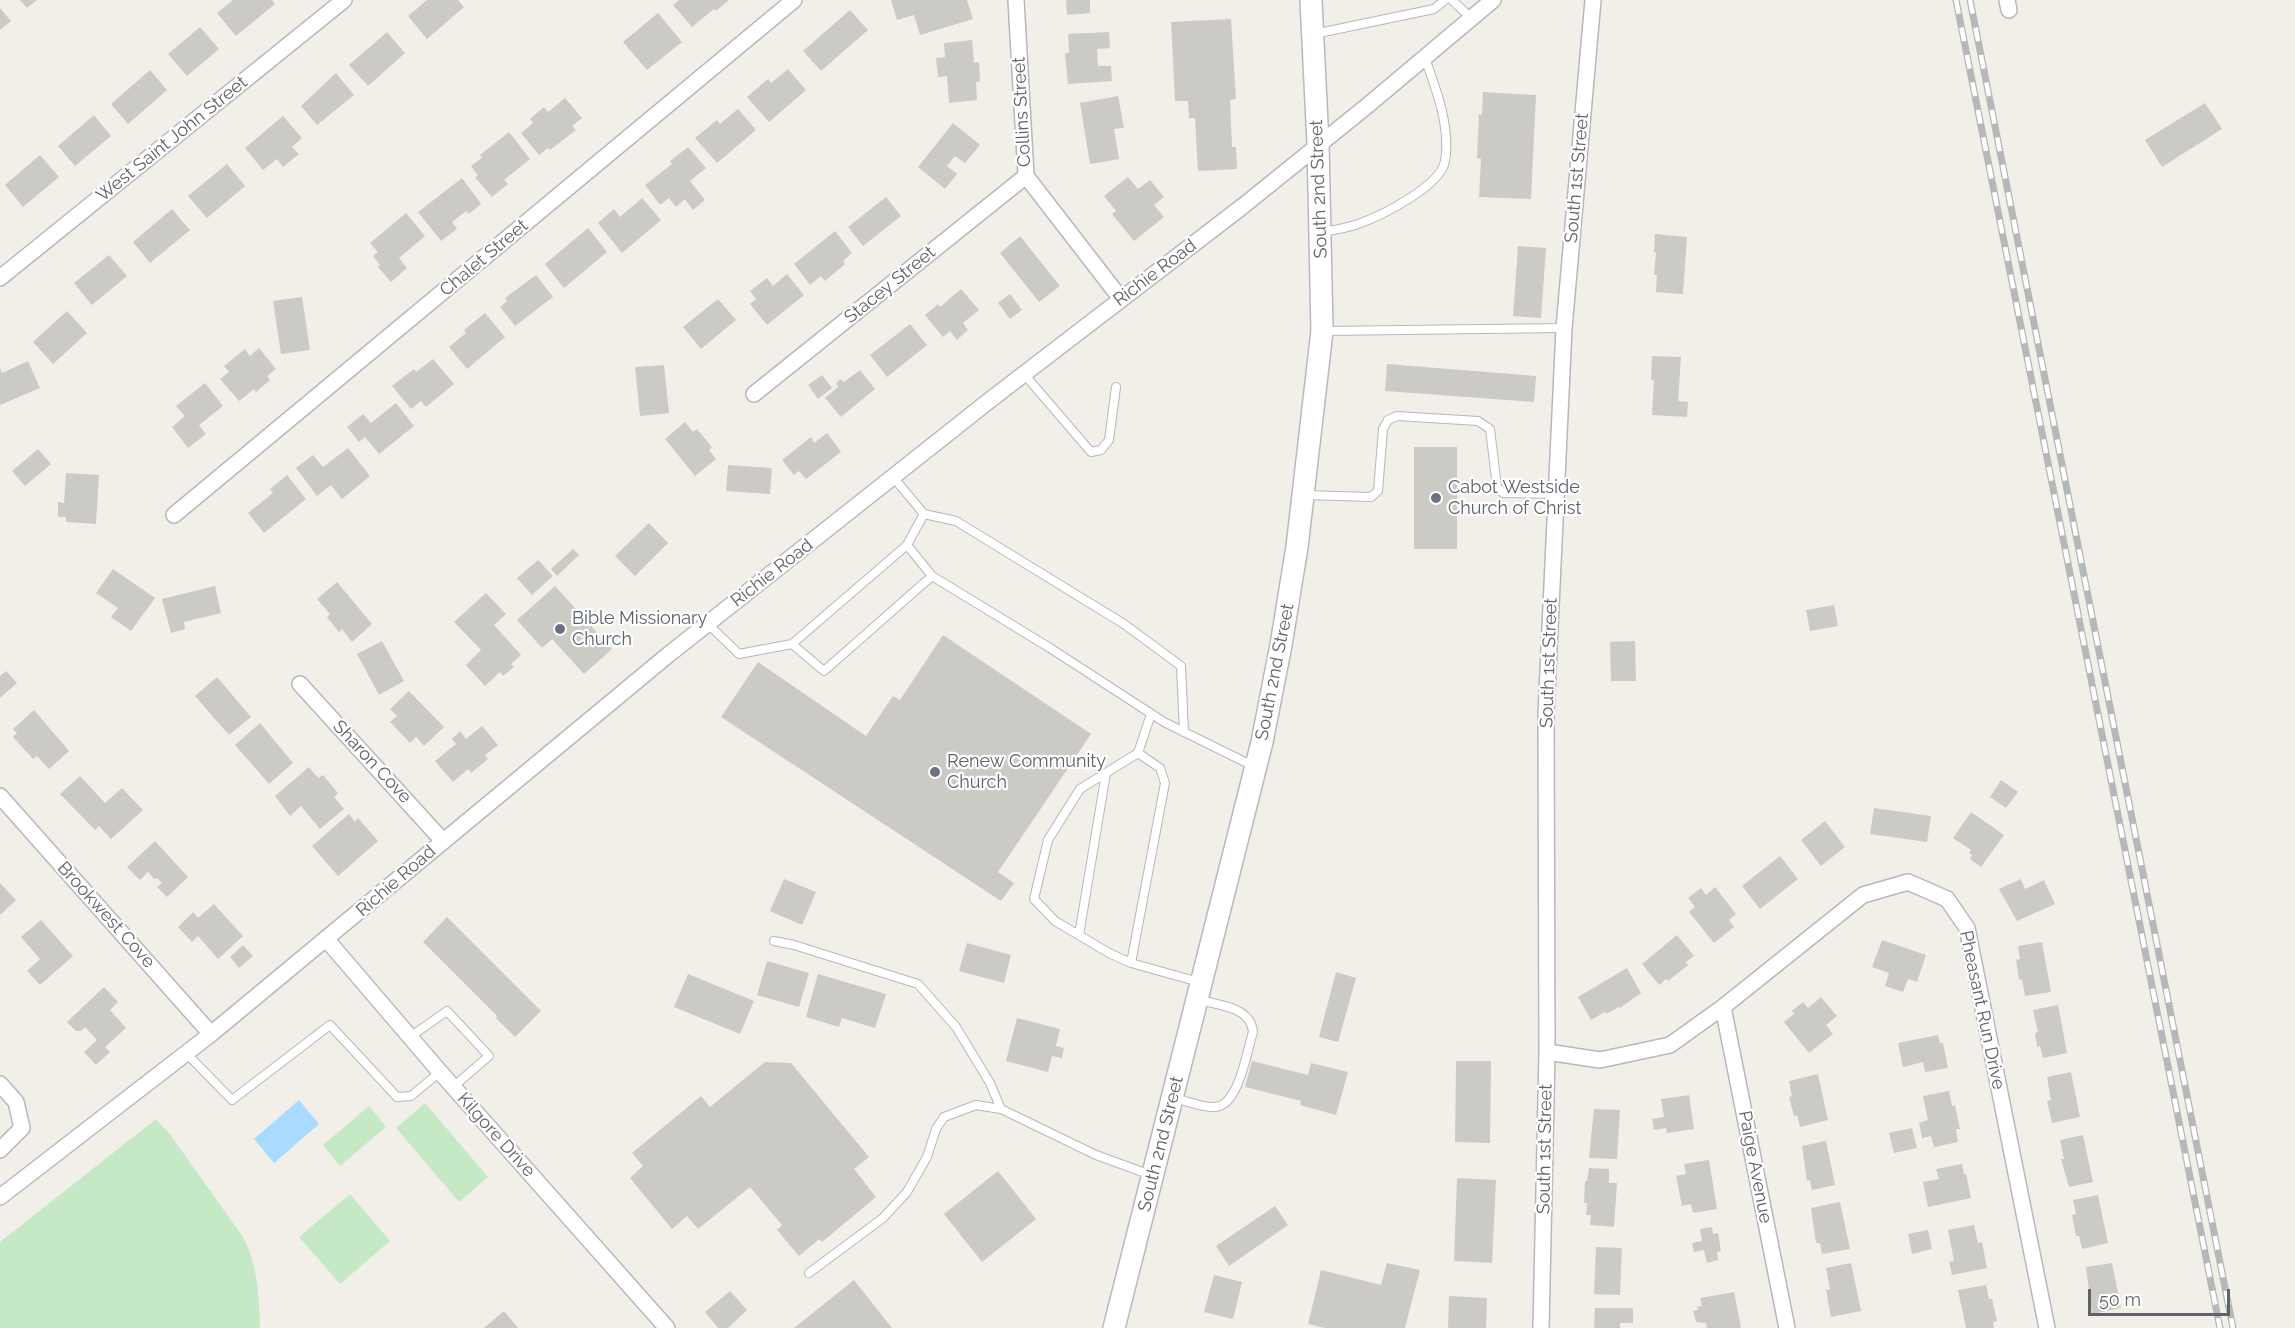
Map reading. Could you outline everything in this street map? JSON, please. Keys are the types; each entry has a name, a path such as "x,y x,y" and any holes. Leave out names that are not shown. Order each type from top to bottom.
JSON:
{"main road":[{"name":"South 2nd Street","path":"1114,1328 1256,768 1281,645 1304,495 1322,331 1321,232 1311,0"}],"street":[{"name":"West Saint John Street","path":"0,278 344,0"},
{"name":"Chalet Street","path":"174,515 794,0"},
{"name":"Collins Street","path":"1016,0 1026,176 1121,299"},
{"name":"Richie Road","path":"0,1197 211,1034 708,624 892,477 1243,206 1493,0"},
{"name":"South 1st Street","path":"1541,1328 1547,1052 1546,714 1564,328 1593,0"},
{"name":"Stacey Street","path":"754,394 1026,176"},
{"name":"Sharon Cove","path":"300,684 443,841"},
{"name":"Brookwest Cove","path":"0,796 211,1034"},
{"name":"Pheasant Run Drive","path":"1547,1052 1600,1060 1670,1045 1863,895 1908,882 1947,899 1967,928 2047,1328"},
{"name":"Kilgore Drive","path":"327,940 453,1087 667,1328"},
{"name":"Paige Avenue","path":"1723,1006 1787,1328"},
{"path":"0,1084 16,1102 22,1128 0,1150"}],"lane":[{"path":"1313,34 1434,9 1445,0"},
{"path":"1452,0 1471,18"},
{"path":"1321,232 1347,228 1374,218 1439,176 1445,163 1446,147 1438,95 1425,58"},
{"path":"1322,331 1564,328"},
{"path":"1024,374 1091,452 1101,450 1109,440 1116,387"},
{"path":"1304,495 1371,497 1378,491 1380,483 1383,429 1388,420 1397,416 1478,421 1490,429 1497,487 1503,493 1556,494"},
{"path":"892,477 924,514 956,521 1124,624 1181,666 1184,732"},
{"path":"708,624 739,654 792,644 907,545 924,514"},
{"path":"907,545 932,576 1050,648 1150,714 1256,768"},
{"path":"792,644 824,671 932,576"},
{"path":"1150,714 1138,753 1080,789 1048,840 1034,899 1055,921 1109,953 1199,991 1240,1011 1248,1018 1252,1025 1252,1032 1235,1091 1228,1101 1214,1108 1173,1097"},
{"path":"1131,963 1165,783 1160,768 1138,753"},
{"path":"1078,935 1106,773"},
{"path":"774,941 918,984 956,1028 990,1083 1001,1109"},
{"path":"410,1037 447,1011 489,1056 453,1087"},
{"path":"186,1053 232,1100 330,1025 396,1097 411,1096 440,1072"},
{"path":"809,1273 883,1218 907,1192 927,1157 936,1129 944,1117 976,1105 1001,1109 1096,1155 1153,1175"}],"green space":[{"path":"425,1103 488,1177 459,1202 396,1128"},
{"path":"369,1106 386,1127 340,1166 323,1145"},
{"path":"156,1119 169,1133 243,1237 255,1270 260,1328 0,1328 0,1242"},
{"path":"350,1194 390,1241 340,1284 299,1237"}],"water":[{"path":"299,1100 319,1124 274,1163 254,1139"}],"building":[{"path":"20,0 37,0 27,8"},
{"path":"233,0 272,0 275,4 236,36 217,13"},
{"path":"427,0 458,0 464,7 427,39 408,16"},
{"path":"679,0 729,0 692,27 673,5"},
{"path":"891,0 967,0 973,19 920,35 914,15 897,20"},
{"path":"1066,0 1090,0 1090,13 1067,15"},
{"path":"0,8 11,21 0,30"},
{"path":"850,10 868,30 821,71 803,51"},
{"path":"658,13 682,42 647,70 623,42"},
{"path":"1231,19 1236,99 1230,100 1232,147 1236,147 1237,169 1198,171 1195,118 1189,118 1188,101 1175,101 1171,22"},
{"path":"200,27 219,49 187,76 168,54"},
{"path":"387,32 405,53 368,86 349,65"},
{"path":"1109,32 1110,48 1097,49 1098,66 1111,66 1112,81 1068,84 1065,53 1069,53 1068,34"},
{"path":"972,40 974,63 979,62 980,81 976,82 977,100 949,103 947,76 938,77 936,58 945,57 944,43"},
{"path":"788,69 806,90 769,122 747,97 768,79 771,83"},
{"path":"150,70 167,90 128,124 111,104"},
{"path":"336,73 354,95 317,125 301,106"},
{"path":"1483,92 1536,95 1531,199 1479,197 1481,159 1477,158 1479,114 1482,115"},
{"path":"1118,96 1124,128 1114,129 1119,159 1090,164 1080,103"},
{"path":"565,98 582,118 572,126 576,130 550,150 548,148 539,155 521,133 533,123 530,119 544,107 548,112"},
{"path":"2205,103 2222,129 2162,167 2145,140"},
{"path":"738,109 756,130 717,163 695,138 717,120 720,124"},
{"path":"94,115 111,136 75,166 58,146"},
{"path":"283,116 302,138 292,147 299,154 283,167 277,159 263,170 245,148"},
{"path":"953,123 980,145 965,163 955,156 947,166 957,174 945,189 918,167"},
{"path":"509,132 530,159 504,180 508,184 492,197 475,177 478,176 471,166 482,158 480,155"},
{"path":"688,147 706,168 690,181 705,200 693,210 685,199 676,207 669,198 660,205 645,185 672,164 670,161"},
{"path":"40,155 59,177 23,207 5,185"},
{"path":"227,164 245,186 207,218 188,196"},
{"path":"1128,177 1138,189 1150,180 1164,197 1154,205 1164,217 1134,241 1112,214 1116,211 1104,196"},
{"path":"462,178 481,204 469,214 466,211 452,222 457,229 441,241 418,212"},
{"path":"886,197 901,216 863,246 848,227"},
{"path":"642,198 661,220 622,253 598,223 614,209 620,217"},
{"path":"172,209 190,230 150,263 133,242"},
{"path":"406,213 425,236 399,258 407,268 391,282 378,267 380,265 373,256 378,252 370,243"},
{"path":"588,228 607,252 564,288 545,264"},
{"path":"835,231 852,253 843,261 845,264 825,281 821,276 810,285 794,264"},
{"path":"1655,234 1687,237 1683,294 1656,292"},
{"path":"1020,236 1060,286 1039,302 1000,253"},
{"path":"1518,246 1546,248 1541,318 1513,316"},
{"path":"109,255 127,276 92,305 74,283"},
{"path":"787,274 804,295 767,325 750,304 756,299 750,291 767,278 773,286"},
{"path":"536,275 553,297 515,326 500,307 507,301 505,298"},
{"path":"961,289 979,310 963,323 968,330 957,340 950,331 943,337 925,315 938,304 940,307"},
{"path":"1010,294 1022,310 1010,319 998,303"},
{"path":"302,297 310,350 281,354 273,301"},
{"path":"718,299 736,320 701,349 683,327"},
{"path":"67,311 87,333 53,364 33,342"},
{"path":"485,313 505,337 467,369 449,347 466,333 464,330"},
{"path":"910,324 927,345 887,377 870,355"},
{"path":"259,348 276,369 267,376 270,380 256,392 254,389 239,401 220,379 229,372 224,366 245,349 250,356"},
{"path":"1652,356 1681,357 1678,401 1688,402 1687,417 1652,415 1654,380 1651,380"},
{"path":"433,359 454,384 426,407 421,401 411,409 392,386 414,369 416,372"},
{"path":"28,361 40,388 0,405 0,367 2,373"},
{"path":"1387,364 1536,376 1534,402 1385,391"},
{"path":"664,365 669,413 640,416 635,367"},
{"path":"860,370 875,389 841,417 825,398 838,387 836,383 841,379 844,382"},
{"path":"822,375 832,388 818,399 808,385"},
{"path":"205,383 223,406 199,425 206,434 188,448 172,427 185,416 176,406"},
{"path":"396,403 414,426 379,454 365,437 359,442 347,427 363,414 371,423"},
{"path":"685,422 693,432 697,429 712,447 709,450 716,459 695,476 665,439"},
{"path":"827,433 841,452 806,479 799,471 794,475 782,460 811,437 814,443"},
{"name":"Cabot Westside Church of Christ","path":"1414,447 1457,447 1457,549 1414,549"},
{"path":"348,448 370,476 342,499 331,485 317,496 296,468 313,455 323,467"},
{"path":"38,449 51,464 25,486 12,471"},
{"path":"728,465 772,468 770,494 726,491"},
{"path":"66,473 99,475 96,524 66,522 66,517 58,517 58,502 64,503"},
{"path":"287,475 306,499 264,533 248,513 273,493 270,489"},
{"path":"649,523 668,543 635,576 615,556"},
{"path":"573,549 579,555 557,576 551,569"},
{"path":"538,560 553,576 532,595 517,578"},
{"path":"113,569 155,598 131,631 111,617 118,608 96,593"},
{"path":"337,582 372,624 352,642 342,629 339,632 327,617 330,614 317,599"},
{"path":"215,586 221,613 184,622 185,629 171,633 162,599"},
{"name":"Bible Missionary Church","path":"555,586 612,649 584,674 552,639 542,648 517,620"},
{"path":"486,593 506,614 494,625 521,655 511,664 514,667 503,676 500,672 485,686 466,665 481,650 454,622"},
{"path":"1834,605 1838,626 1810,631 1806,610"},
{"name":"Renew Community Church","path":"943,635 1091,734 998,872 1014,883 1001,901 721,717 758,662 866,736 893,696 900,700"},
{"path":"382,641 404,681 379,695 357,654"},
{"path":"1635,641 1636,681 1611,681 1610,642"},
{"path":"6,671 17,683 0,698 0,676"},
{"path":"217,677 251,717 229,735 195,696"},
{"path":"409,691 444,727 424,746 416,737 410,743 390,722 397,716 390,709"},
{"path":"34,710 69,751 49,769 37,756 33,759 13,737 17,733 13,729"},
{"path":"260,723 293,763 269,784 235,745"},
{"path":"482,726 498,745 485,755 488,759 471,773 468,769 453,782 435,761 456,744 452,739 460,731 466,739"},
{"path":"309,767 318,778 323,775 338,793 334,797 344,809 320,829 301,806 290,816 275,796"},
{"path":"80,776 105,803 122,788 143,810 111,839 99,826 95,830 60,794"},
{"path":"2001,780 2018,792 2006,808 1990,797"},
{"path":"1874,808 1931,816 1927,842 1870,834"},
{"path":"1971,812 2004,835 1981,867 1970,859 1971,850 1953,838"},
{"path":"349,814 355,822 358,818 378,841 338,876 312,846"},
{"path":"1825,821 1845,847 1821,866 1801,840"},
{"path":"155,841 188,877 167,897 157,887 162,883 157,878 154,879 148,872 140,880 127,867"},
{"path":"1780,856 1798,879 1760,909 1742,886"},
{"path":"784,879 816,892 802,925 770,911"},
{"path":"2021,879 2025,889 2044,880 2055,904 2017,921 1999,889"},
{"path":"0,883 16,900 0,915"},
{"path":"1715,887 1736,914 1729,920 1734,927 1714,943 1689,912 1695,907 1688,898 1701,888 1706,895"},
{"path":"214,904 243,936 218,959 198,936 192,942 178,927 193,912 198,918"},
{"path":"447,917 541,1011 515,1037 423,942"},
{"path":"41,920 73,956 40,985 27,971 40,959 21,937"},
{"path":"1677,935 1694,956 1686,962 1688,965 1668,981 1666,979 1659,985 1642,964"},
{"path":"1882,940 1926,955 1917,982 1908,979 1903,992 1885,986 1889,973 1872,967"},
{"path":"2042,942 2051,992 2025,996 2022,979 2019,980 2016,960 2020,959 2018,946"},
{"path":"967,943 1011,955 1004,983 959,971"},
{"path":"243,945 253,956 239,968 230,957"},
{"path":"767,961 809,973 799,1007 757,995"},
{"path":"1627,968 1641,993 1620,1008 1606,1014 1605,1012 1591,1020 1578,997"},
{"path":"1336,972 1356,978 1338,1042 1319,1037"},
{"path":"688,974 754,1001 740,1034 674,1007"},
{"path":"818,974 886,994 875,1028 842,1018 839,1027 806,1017"},
{"path":"104,987 118,1002 110,1010 126,1028 105,1047 110,1052 96,1065 84,1052 97,1040 85,1027 81,1031 76,1031 67,1022"},
{"path":"1821,997 1837,1016 1826,1025 1833,1034 1809,1053 1784,1022 1803,1002 1808,1008"},
{"path":"2058,1005 2067,1053 2043,1058 2040,1046 2037,1047 2035,1033 2038,1032 2033,1010"},
{"path":"1017,1018 1060,1029 1056,1046 1064,1048 1062,1058 1052,1056 1048,1072 1006,1061"},
{"path":"1938,1035 1940,1043 1943,1043 1948,1068 1925,1072 1923,1062 1903,1067 1898,1043"},
{"path":"1252,1061 1308,1075 1311,1063 1348,1072 1336,1115 1300,1105 1301,1101 1245,1087"},
{"path":"1456,1061 1491,1061 1490,1143 1455,1142"},
{"path":"765,1062 791,1063 869,1157 854,1169 876,1197 822,1242 819,1239 799,1256 777,1230 782,1225 750,1187 698,1229 687,1216 672,1229 630,1178 643,1166 632,1153 701,1096 710,1107"},
{"path":"2071,1072 2080,1117 2052,1123 2047,1101 2051,1100 2047,1077"},
{"path":"1818,1074 1828,1120 1800,1127 1797,1115 1794,1116 1789,1097 1792,1096 1789,1081"},
{"path":"1949,1091 1952,1106 1955,1105 1960,1129 1956,1129 1958,1142 1934,1147 1931,1136 1922,1138 1919,1123 1928,1120 1923,1096"},
{"path":"1689,1095 1694,1129 1667,1133 1666,1128 1654,1130 1652,1119 1664,1117 1661,1099"},
{"path":"1594,1109 1620,1110 1617,1159 1589,1158"},
{"path":"1912,1128 1917,1148 1894,1153 1889,1133"},
{"path":"2083,1135 2093,1182 2069,1187 2061,1159 2064,1159 2060,1140"},
{"path":"1826,1141 1835,1185 1812,1190 1810,1180 1807,1181 1802,1146"},
{"path":"1709,1160 1717,1209 1693,1213 1691,1204 1682,1206 1676,1176 1686,1174 1684,1164"},
{"path":"1962,1164 1971,1198 1928,1207 1923,1182 1939,1179 1936,1169"},
{"path":"1589,1168 1609,1169 1609,1183 1617,1183 1614,1227 1590,1225 1591,1215 1586,1215 1587,1203 1584,1203 1585,1181 1587,1181"},
{"path":"998,1171 1036,1219 982,1262 944,1214"},
{"path":"1457,1178 1496,1180 1492,1263 1454,1261"},
{"path":"2098,1195 2108,1243 2082,1249 2079,1236 2076,1236 2072,1215 2076,1214 2073,1200"},
{"path":"1840,1202 1850,1249 1822,1254 1820,1243 1816,1243 1811,1208"},
{"path":"1275,1206 1288,1225 1229,1266 1216,1246"},
{"path":"1974,1225 1978,1243 1982,1242 1987,1268 1952,1275 1949,1262 1954,1261 1948,1230"},
{"path":"1712,1227 1713,1234 1718,1233 1721,1251 1717,1252 1718,1260 1707,1263 1704,1250 1694,1252 1692,1243 1702,1241 1700,1229"},
{"path":"1928,1230 1932,1249 1912,1254 1908,1234"},
{"path":"1596,1247 1622,1248 1620,1295 1594,1294"},
{"path":"1387,1263 1420,1270 1405,1328 1325,1328 1308,1324 1321,1270 1381,1285"},
{"path":"1851,1263 1861,1311 1831,1317 1826,1290 1830,1289 1826,1268"},
{"path":"2112,1263 2121,1308 2092,1314 2086,1267"},
{"path":"1214,1275 1242,1282 1233,1319 1204,1312"},
{"path":"854,1280 892,1328 794,1328"},
{"path":"1986,1285 1997,1321 1993,1322 1994,1328 1966,1328 1958,1290"},
{"path":"730,1291 747,1310 728,1328 718,1328 705,1312"},
{"path":"1734,1292 1741,1328 1707,1328 1706,1323 1696,1322 1693,1311 1702,1306 1700,1298"},
{"path":"1449,1296 1487,1298 1486,1328 1448,1328"},
{"path":"1595,1308 1633,1308 1633,1323 1620,1323 1620,1328 1594,1328"},
{"path":"504,1311 518,1328 484,1328"}],"railway":[{"path":"1956,0 2220,1328"},
{"path":"1970,0 2233,1328"}],"place":[{"name":"Cabot Westside Church of Christ","path":"1436,498"},
{"name":"Bible Missionary Church","path":"560,629"},
{"name":"Renew Community Church","path":"935,772"}]}
